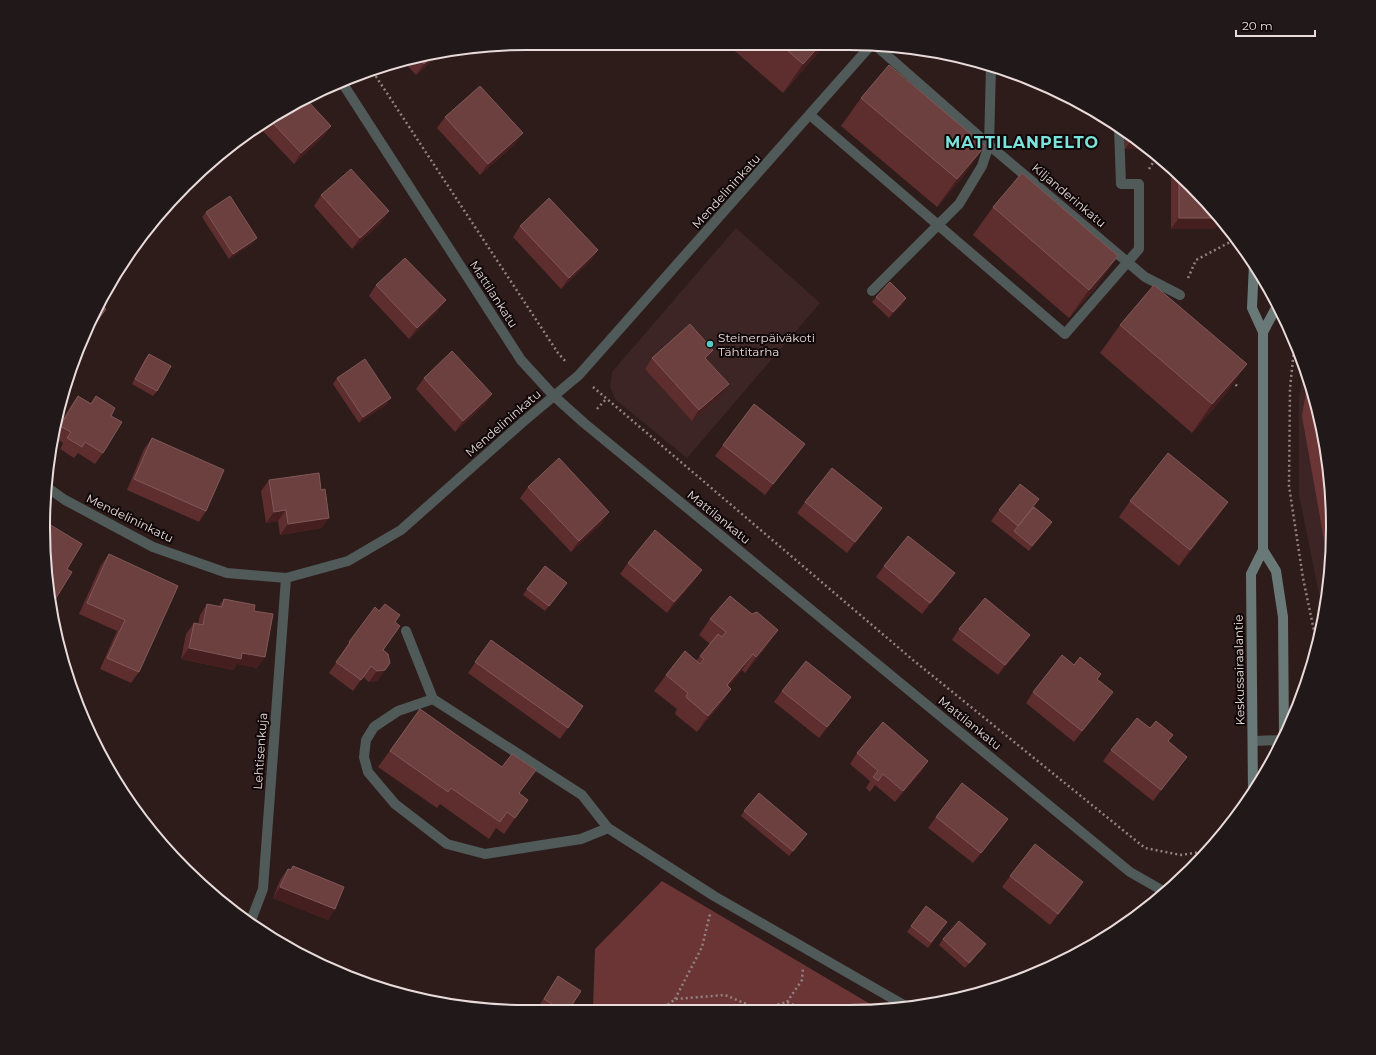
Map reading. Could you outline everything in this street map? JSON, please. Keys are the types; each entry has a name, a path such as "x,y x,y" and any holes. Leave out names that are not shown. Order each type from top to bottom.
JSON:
{"main road":[{"name":"Keskussairaalantie","path":"1253,275 1252,308 1263,332 1263,550 1251,574 1253,781"},
{"name":"Keskussairaalantie","path":"1263,332 1274,311"},
{"path":"1263,550 1276,571 1283,617 1284,724"}],"street":[{"name":"Mendelininkatu","path":"52,490 65,500 153,546 228,573 286,578 348,561 401,530 524,421 580,375 867,51"},
{"name":"Kiljanderinkatu","path":"881,51 1145,277 1180,295"},
{"path":"872,291 959,204 982,166 989,145 991,72"},
{"name":"Mattilankatu","path":"344,87 521,360 554,396 596,433 1130,872 1160,889"},
{"path":"810,115 1065,334 1139,249 1139,184 1121,184 1119,134"},
{"name":"Lehtisenkuja","path":"252,917 263,889 286,578"},
{"path":"406,631 433,699 582,795 608,828 714,896 899,1002"},
{"path":"433,699 398,711 374,727 366,740 364,757 368,772 395,804 447,844 485,854 581,839 608,828"},
{"path":"1253,741 1276,740"}],"path":[{"path":"375,75 558,353 602,396 913,660 1145,848 1181,855 1198,852"},
{"path":"1180,295 1196,260 1231,242"},
{"path":"1294,354 1290,388 1289,486 1314,632"},
{"path":"1228,378 1239,388"},
{"path":"668,1005 675,999 702,947 714,896"},
{"path":"787,1002 802,980 804,949"},
{"path":"675,999 726,995 749,1005"},
{"path":"775,1005 787,1002 794,1005"}],"shaded area":[{"name":"Steinerpäiväkoti Tähtitarha","path":"736,228 820,303 687,458 616,400 610,387 612,372"},
{"path":"1302,378 1317,434 1325,496 1325,559 1320,600 1299,495 1299,400"},
{"path":"1306,391 1317,434 1322,465 1325,496 1325,548 1302,416"},
{"path":"662,881 871,1004 593,1005 595,949"}],"building":[{"path":"787,50 816,50 803,64"},
{"path":"889,65 985,146 957,179 861,98"},
{"path":"480,86 523,133 488,164 445,117"},
{"path":"309,103 331,126 301,153 273,123"},
{"path":"351,169 389,211 360,238 321,195"},
{"path":"1022,173 1118,256 1089,290 993,207"},
{"path":"1179,183 1212,218 1179,218"},
{"path":"230,196 257,238 233,254 206,212"},
{"path":"549,198 598,250 569,278 520,226"},
{"path":"405,258 446,300 417,328 376,285"},
{"path":"890,282 906,298 893,312 876,297"},
{"path":"1154,285 1247,364 1212,404 1120,325"},
{"path":"104,307 106,309 96,322"},
{"path":"690,324 713,350 705,358 729,384 699,410 652,358"},
{"path":"452,351 492,394 463,421 424,378"},
{"path":"149,354 171,366 157,391 135,379"},
{"path":"365,359 391,398 363,417 337,378"},
{"path":"78,396 91,404 96,396 115,408 111,416 122,422 103,453 85,442 82,447 67,438 71,432 61,426"},
{"path":"754,404 805,444 773,484 723,445"},
{"path":"152,438 224,470 206,511 134,479"},
{"path":"1168,453 1228,502 1190,550 1130,501"},
{"path":"559,458 609,512 579,541 528,487"},
{"path":"832,468 882,508 855,542 805,502"},
{"path":"319,473 321,490 325,489 329,518 288,524 286,510 274,512 269,480"},
{"path":"1020,484 1039,499 1018,526 999,510"},
{"path":"1034,507 1052,522 1032,546 1014,531"},
{"path":"50,525 82,544 67,569 72,572 55,599 51,559"},
{"path":"655,530 702,570 674,602 628,563"},
{"path":"908,536 955,573 930,603 884,566"},
{"path":"109,554 178,586 139,672 107,658 125,620 87,603"},
{"path":"545,566 567,583 549,606 527,589"},
{"path":"730,596 752,614 757,612 778,630 756,657 753,654 727,685 731,689 708,716 688,699 686,696 688,693 666,675 685,651 700,664 704,659 700,656 718,634 722,637 726,632 710,619"},
{"path":"985,598 1030,635 1005,665 959,629"},
{"path":"224,599 255,605 254,611 273,614 265,657 242,653 241,659 189,648 194,623 203,625 207,604 222,607"},
{"path":"385,604 400,615 395,622 400,626 383,650 388,654 390,663 385,670 377,671 371,666 361,680 336,662 375,607 379,611"},
{"path":"491,640 583,706 568,728 475,662"},
{"path":"1062,655 1074,665 1080,657 1101,674 1097,679 1113,692 1082,731 1033,692"},
{"path":"806,661 851,697 827,727 782,691"},
{"path":"420,709 502,767 512,754 536,770 519,793 528,800 515,818 507,812 500,822 451,788 448,792 390,751"},
{"path":"1137,718 1150,728 1156,721 1173,735 1168,741 1187,757 1161,790 1111,750"},
{"path":"883,722 928,761 903,791 883,774 878,781 873,777 878,771 857,753"},
{"path":"962,783 1008,819 981,853 936,817"},
{"path":"759,793 807,834 793,851 744,811"},
{"path":"1035,844 1083,882 1058,914 1010,876"},
{"path":"293,866 344,887 335,909 280,887 288,869 291,870"},
{"path":"926,906 947,922 931,942 911,926"},
{"path":"959,921 986,944 969,963 943,939"},
{"path":"558,976 581,991 572,1005 553,1005 544,999"}],"place":[{"name":"Steinerpäiväkoti Tähtitarha","path":"710,344"}],"district":[{"name":"MATTILANPELTO","path":"1022,142"}]}
